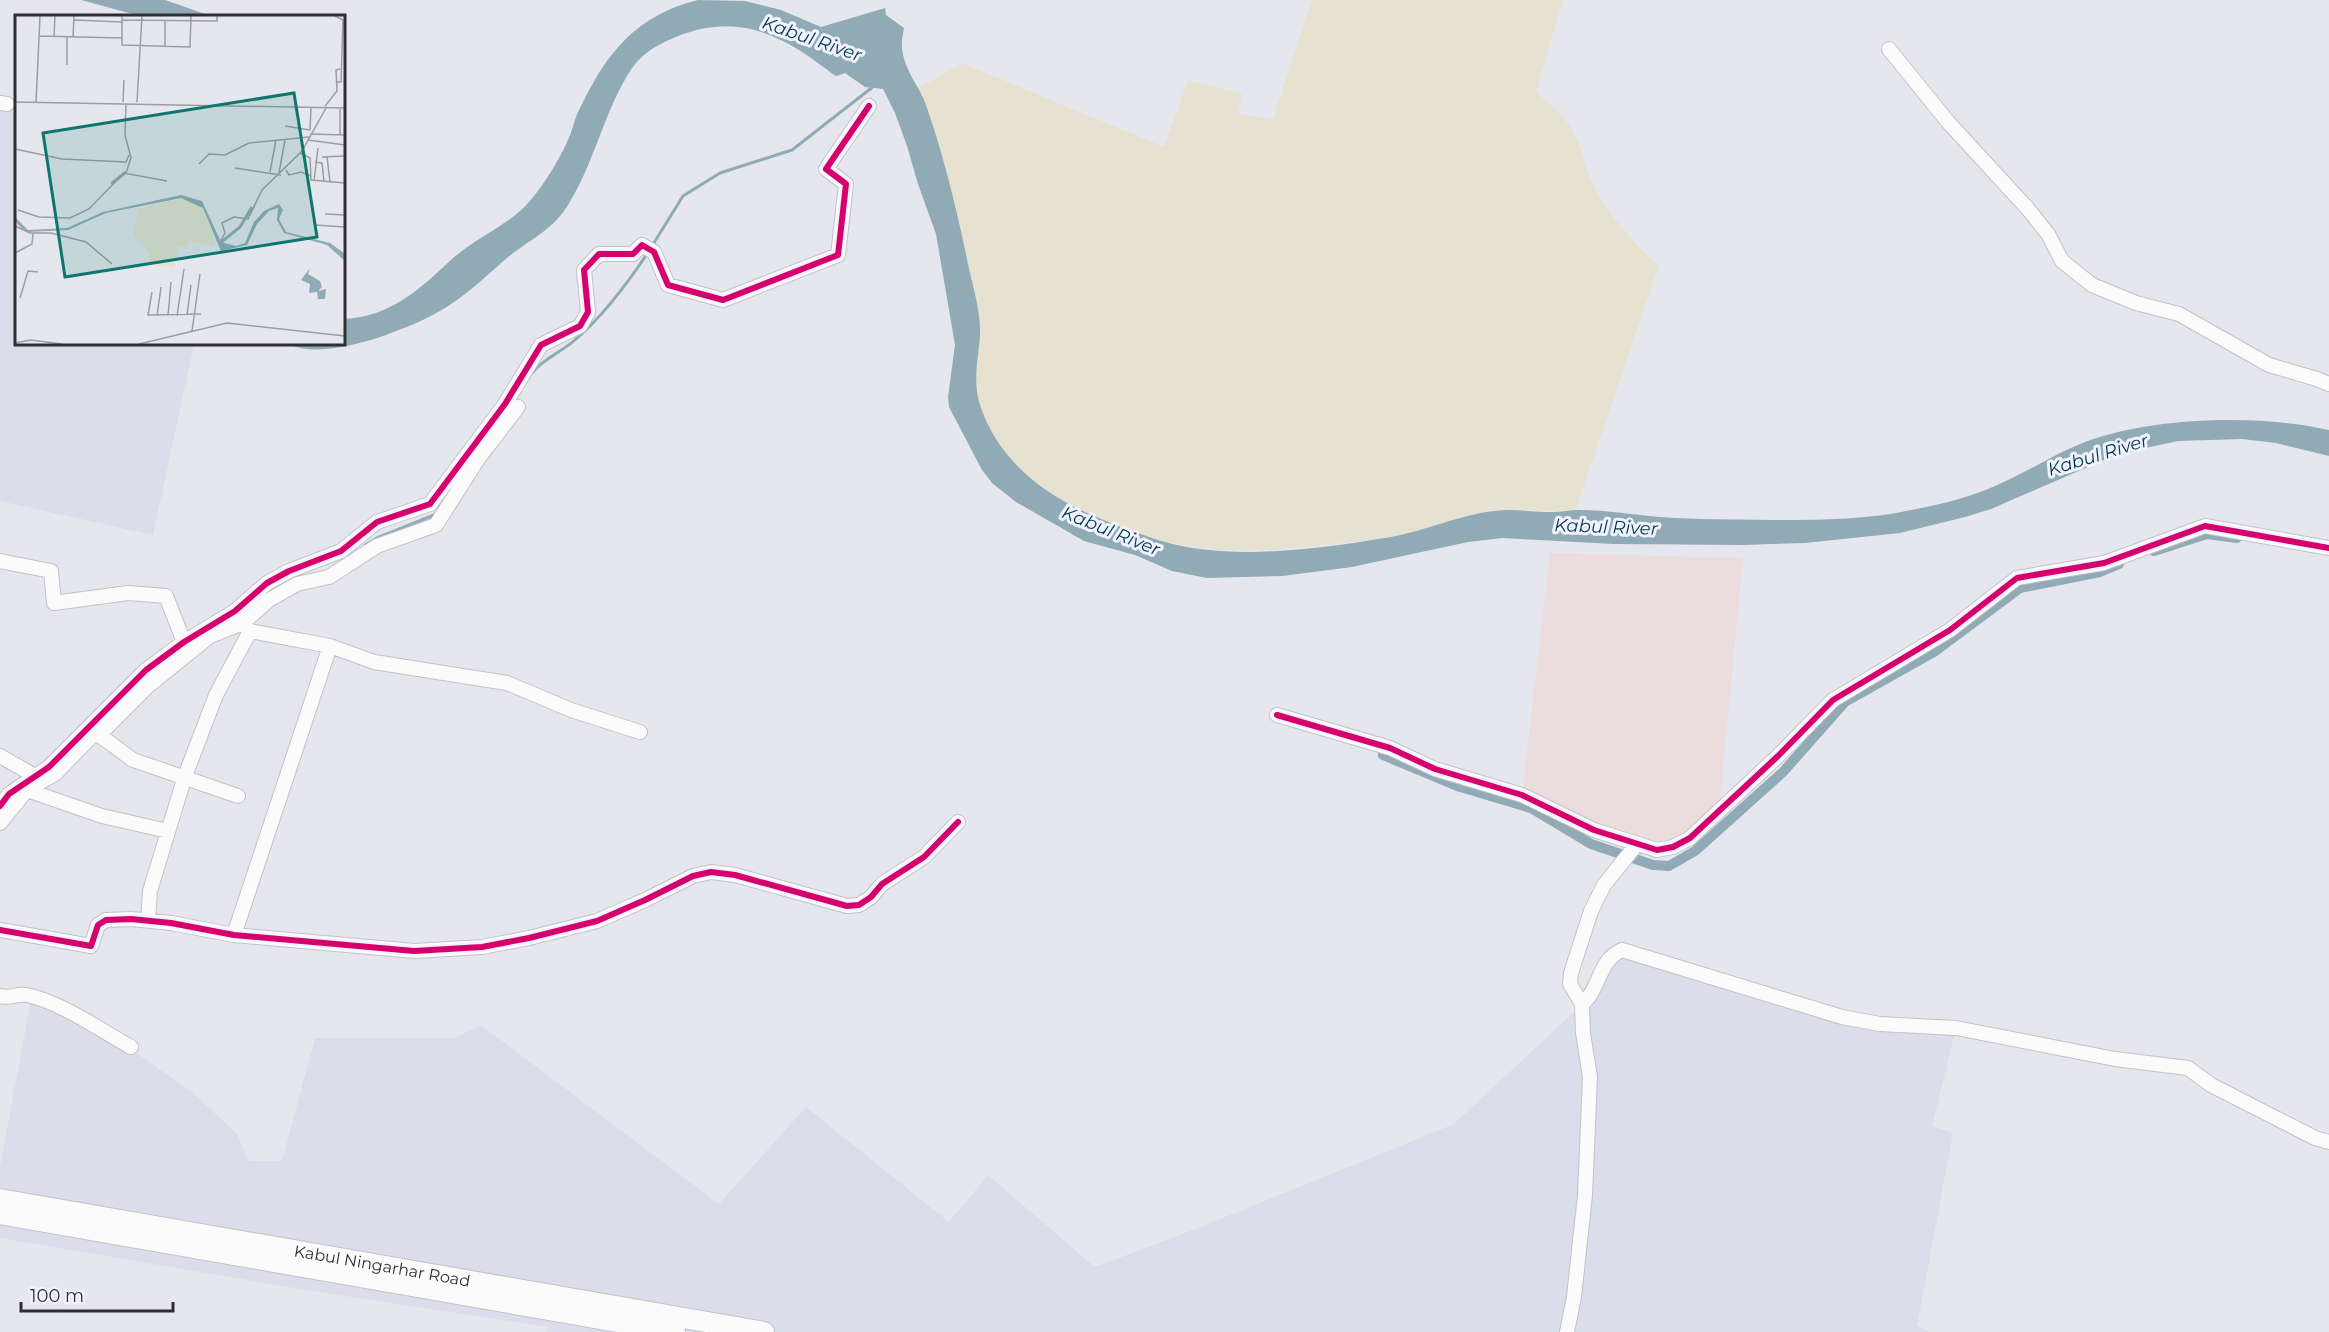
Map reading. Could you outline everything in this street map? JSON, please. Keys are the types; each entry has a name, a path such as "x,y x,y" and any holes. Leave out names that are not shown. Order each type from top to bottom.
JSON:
{"highway":[{"name":"Kabul Ningarhar Road","path":"0,1199 80,1221"},
{"name":"Kabul Ningarhar Road","path":"0,1214 80,1221 576,1307 761,1332"},
{"name":"Kabul Ningarhar Road","path":"576,1307 675,1332"}],"street":[{"path":"1889,49 1948,122 2048,234 2061,261 2092,285 2136,303 2179,314 2269,365 2329,384"},
{"path":"0,824 10,797 73,744 146,670 184,642 235,611 267,583 289,571 341,551 372,525 430,504 498,413 541,345 580,326 588,312 584,270 599,254 633,254 648,248 668,285 723,300 838,255 846,184 826,169 869,106"},
{"path":"148,921 150,891 184,779 216,694 247,627 268,600 297,584 329,578 377,546 436,525 478,459 518,407"},
{"path":"1277,715 1390,748 1435,769 1522,795 1594,830 1657,850 1673,847 1690,838 1778,756 1833,700 1950,630 2017,579 2104,562 2205,526 2329,548"},
{"path":"0,561 51,571 54,603 128,593 166,596 184,642"},
{"path":"235,611 247,627"},
{"path":"10,797 56,774 93,736 99,735 148,686 210,636 247,627 330,646 374,662 507,683 572,710 640,732"},
{"path":"234,935 330,646"},
{"path":"99,735 133,760 238,796"},
{"path":"0,756 35,776"},
{"path":"10,797 168,831"},
{"path":"0,930 91,946 98,925 106,920 148,921 234,935 414,951 482,947 597,921 693,876 711,872 735,875 847,906 859,905 871,897 882,884 924,857 958,822"},
{"path":"1567,1332 1575,1286 1587,1174 1590,1077 1578,999 1570,984 1571,973 1591,911 1604,885 1637,844"},
{"path":"1578,999 1588,1000 1600,972 1615,952 1622,950 1842,1017 1880,1024 1956,1028 2115,1059 2188,1068 2211,1085 2315,1138 2329,1142"},
{"path":"0,996 10,999 25,995 58,1006 131,1047"}],"shaded area":[{"path":"0,102 15,106 15,345 194,345 153,535 0,501"},
{"path":"1550,553 1743,558 1719,812 1690,838 1657,850 1522,795"},
{"path":"1615,952 1808,1007 1956,1028 1932,1126 1953,1133 1917,1326 1931,1332 547,1332 548,1327 306,1290 0,1238 0,1167 31,1000 132,1050 191,1091 237,1134 249,1161 282,1161 315,1038 454,1038 481,1025 719,1204 806,1107 949,1222 988,1175 1095,1267 1198,1228 1454,1124 1582,1004"}],"sand":[{"path":"1312,0 1563,0 1536,91 1568,123 1578,142 1591,180 1614,218 1659,265 1576,509 1483,512 1396,536 1298,548 1233,550 1203,548 1143,536 1111,524 1062,500 1019,467 996,439 987,423 980,405 975,380 978,316 971,276 958,222 919,88 962,63 1164,147 1188,80 1242,94 1238,114 1273,119"}],"water":[{"path":"81,0 165,0 208,15 136,15"},
{"name":"Kabul River","path":"698,0 745,1 781,10 821,27 885,8 886,15 904,28 903,55 926,105 939,144 976,300 980,327 976,372 978,399 992,432 1005,452 1040,486 1083,511 1164,542 1191,548 1224,551 1296,550 1391,537 1463,517 1507,510 1552,512 1589,510 1688,519 1771,520 1826,519 1898,513 1976,494 2085,442 2142,427 2173,423 2239,420 2301,425 2329,430 2329,456 2276,443 2242,439 2178,441 2104,460 1991,509 1965,517 1900,533 1805,543 1614,544 1502,538 1468,542 1352,567 1282,576 1207,578 1172,571 1135,555 1084,541 1016,502 992,483 982,470 949,407 948,397 955,345 936,234 895,113 883,89 865,87 845,73 834,75 779,39 740,27 720,26 676,37 642,57 631,69 618,92 583,176 560,216 547,229 508,257 458,299 420,321 363,342 324,349 299,348 292,345 345,345 345,319 376,313 403,300 461,252 522,209 555,164 591,86 614,52 641,26 677,7"}],"waterway":[{"path":"652,246 683,196 720,173 792,150 874,86"},
{"path":"532,373 542,363 571,344 596,320 647,254"},
{"path":"365,545 439,513"},
{"path":"2154,551 2207,534 2237,538"},
{"path":"1383,755 1457,786 1531,808 1591,844 1653,865 1669,866 1695,851 1783,772 1845,702 1934,652 2020,588 2100,572 2119,564"},
{"path":"271,588 292,579"}],"cycle path":[{"path":"0,806 9,794 49,767 146,670 184,642 235,611 267,583 289,571 341,551 377,522 430,504 505,404 541,345 580,326 588,312 584,270 599,254 633,254 642,245 654,252 668,285 723,300 838,255 846,184 826,169 869,106"},
{"path":"1277,715 1390,748 1435,769 1522,795 1594,830 1657,850 1673,847 1690,838 1778,756 1833,700 1950,630 2017,578 2104,563 2205,526 2329,548"},
{"path":"0,930 91,946 98,925 106,920 131,919 171,923 234,935 414,951 482,947 597,921 693,876 711,872 735,875 847,906 859,905 871,897 882,884 924,857 958,822"}]}
